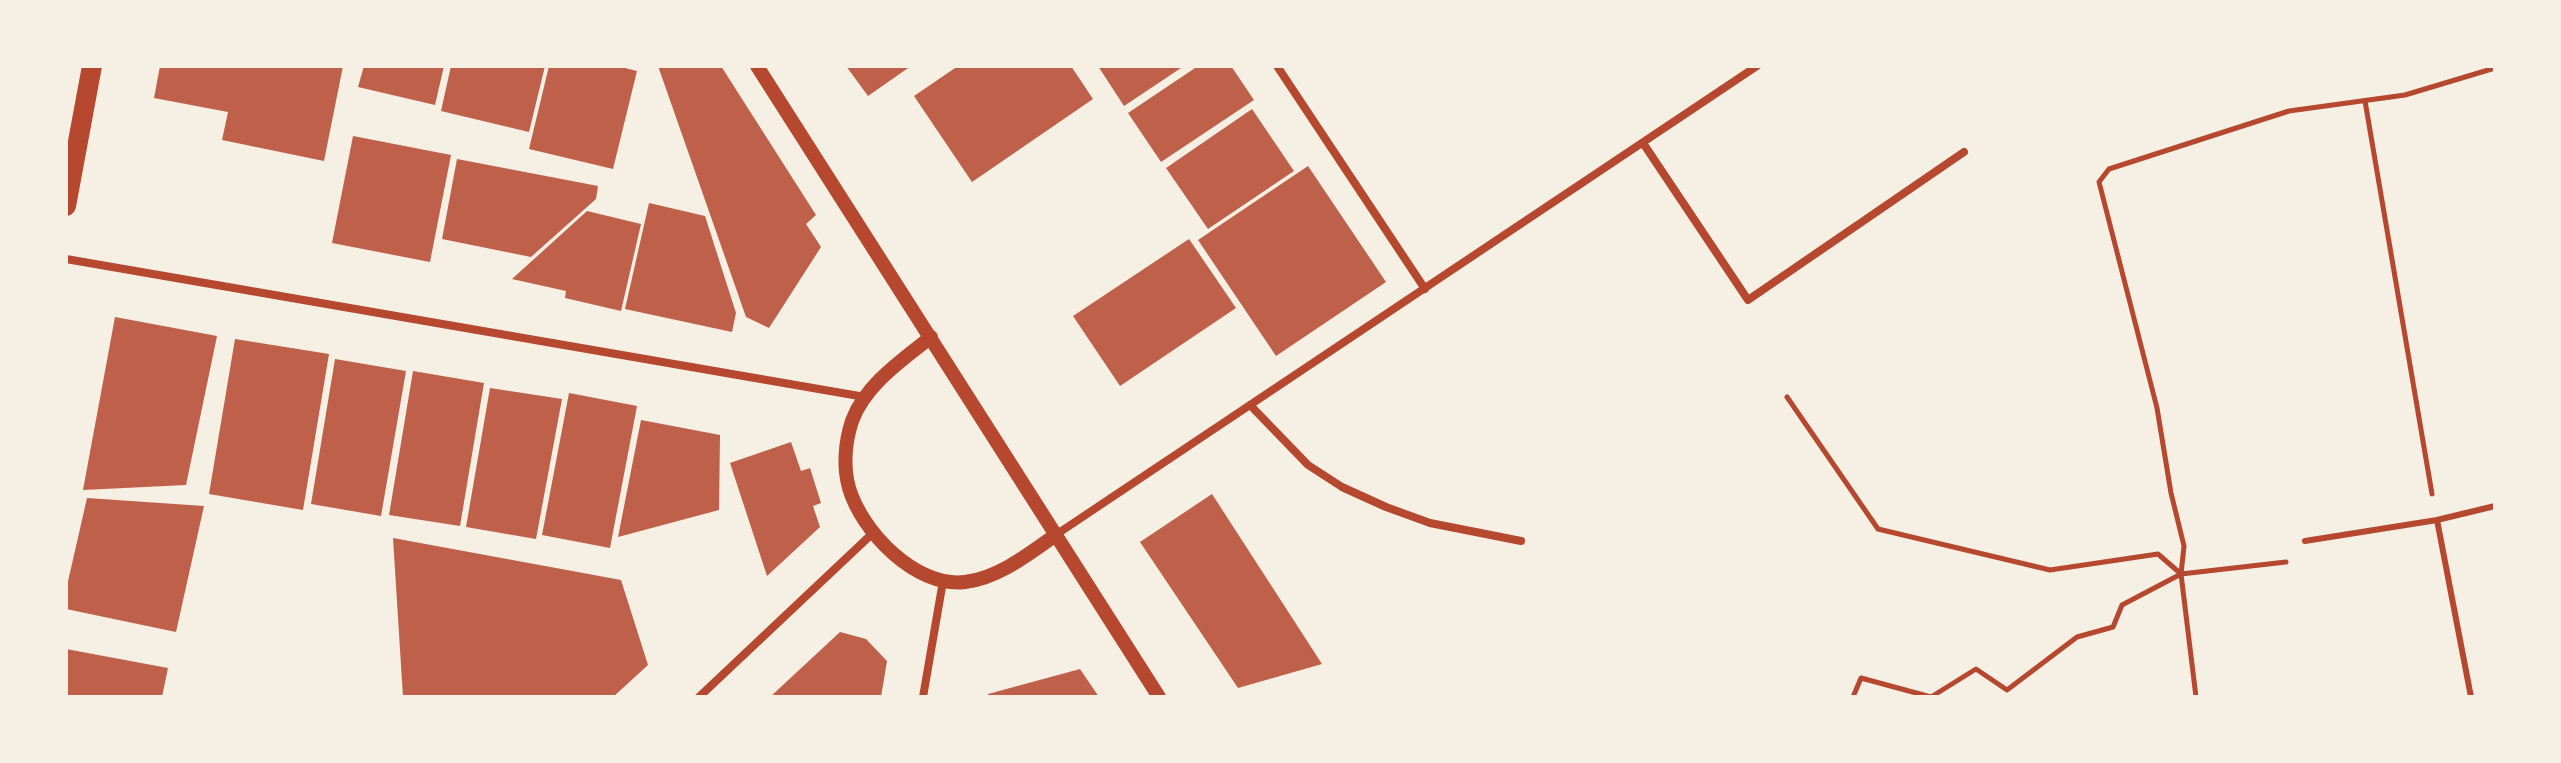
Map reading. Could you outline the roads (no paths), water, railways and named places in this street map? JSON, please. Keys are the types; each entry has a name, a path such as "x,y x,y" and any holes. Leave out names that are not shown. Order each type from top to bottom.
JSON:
{"main road":[{"path":"66,206 92,66"}],"street":[{"path":"757,66 1159,697"},
{"path":"1277,66 1425,289"},
{"path":"931,337 895,366 865,397 852,422 845,466 850,490 874,532 893,553 915,572 943,581 966,582 1017,562 1757,66"},
{"path":"1643,143 1748,300 1964,152"},
{"path":"66,259 865,397"},
{"path":"1250,405 1308,465 1342,487 1430,523 1521,541"},
{"path":"699,697 874,532"},
{"path":"923,697 943,581"}],"lane":[{"path":"2305,541 2437,520 2495,506"},
{"path":"2437,520 2471,697"}]}
